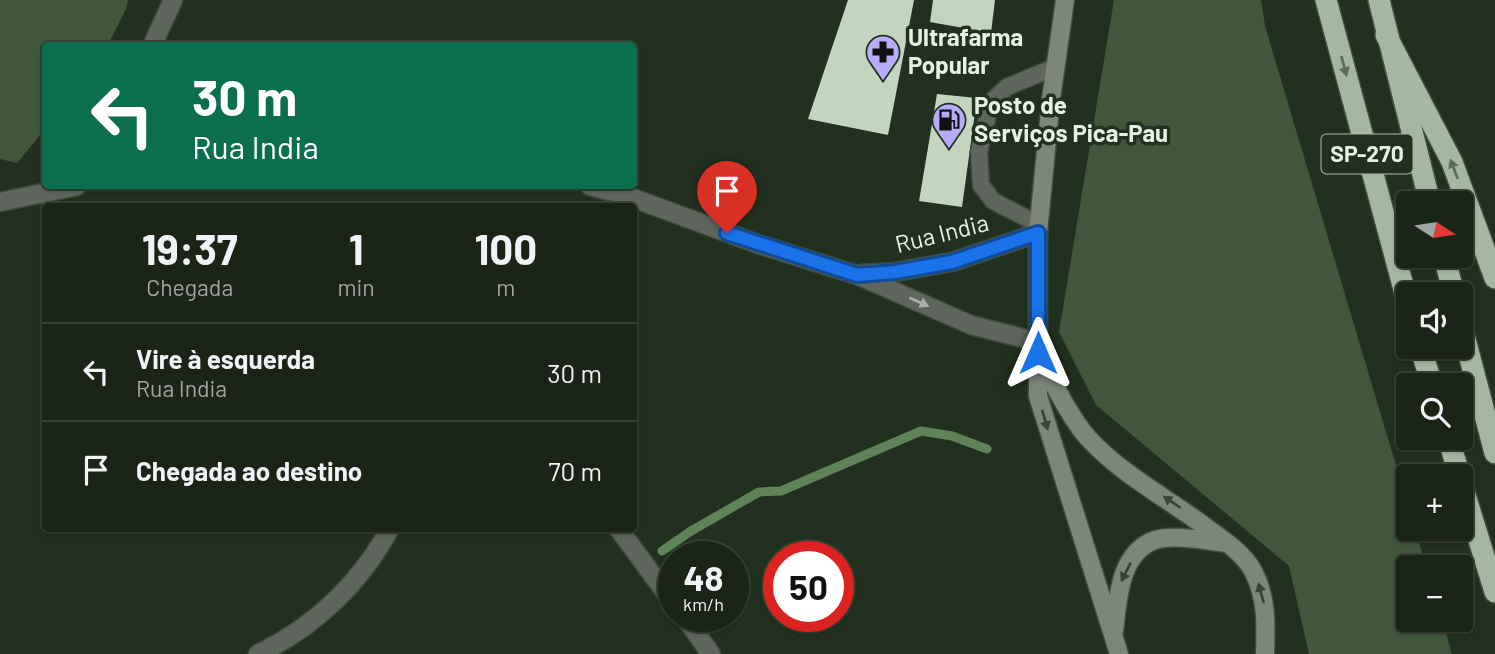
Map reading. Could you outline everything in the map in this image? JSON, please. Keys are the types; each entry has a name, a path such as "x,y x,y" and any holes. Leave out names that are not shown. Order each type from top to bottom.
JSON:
{"highway":[{"name":"SP-270","path":"1326,0 1402,282"},
{"name":"SP-270","path":"1379,0 1427,191"},
{"path":"1386,35 1452,162 1495,278"},
{"path":"1470,359 1495,453"},
{"path":"1473,521 1495,592"}],"main road":[{"path":"1065,0 1038,229 1038,396 1116,646"},
{"path":"1038,347 1087,437 1127,473 1180,507 1227,542 1252,568 1263,594 1265,654"},
{"path":"1116,646 1119,584 1136,552 1156,540 1227,542"}],"street":[{"path":"154,42 174,0"},
{"path":"166,42 174,0"},
{"path":"0,202 61,189"},
{"name":"Rua India","path":"602,189 755,243 857,275 971,325 1038,347"},
{"name":"Rua India","path":"857,275 895,272 952,262 1038,229"},
{"path":"258,654 285,641 332,606 388,532"},
{"path":"621,532 658,582"},
{"path":"695,632 711,654"}],"lane":[{"path":"1038,229 993,201 981,185 979,152 990,102 1007,86 1055,67"}],"green space":[{"path":"0,0 128,0 110,42 42,42 42,133 17,163 0,159"},
{"path":"1114,0 1261,0 1265,26 1396,465 1396,541 1418,541 1423,555 1396,555 1396,632 1446,632 1452,654 1309,654 1289,566 1096,405 1059,332"}],"building":[{"path":"848,0 914,0 888,135 808,119"},
{"path":"933,0 995,0 991,33 930,22"},
{"name":"Posto de Serviços Pica-Pau","path":"937,94 977,98 962,207 919,201"}],"waterway":[{"path":"676,541 759,492 781,491 921,431 952,436 987,449"}],"place":[{"name":"Ultrafarma Popular","path":"883,82"},
{"name":"Posto de Serviços Pica-Pau","path":"949,150"}],"route":[{"path":"727,233 857,275 895,272 952,262 1038,233 1038,353"}]}
